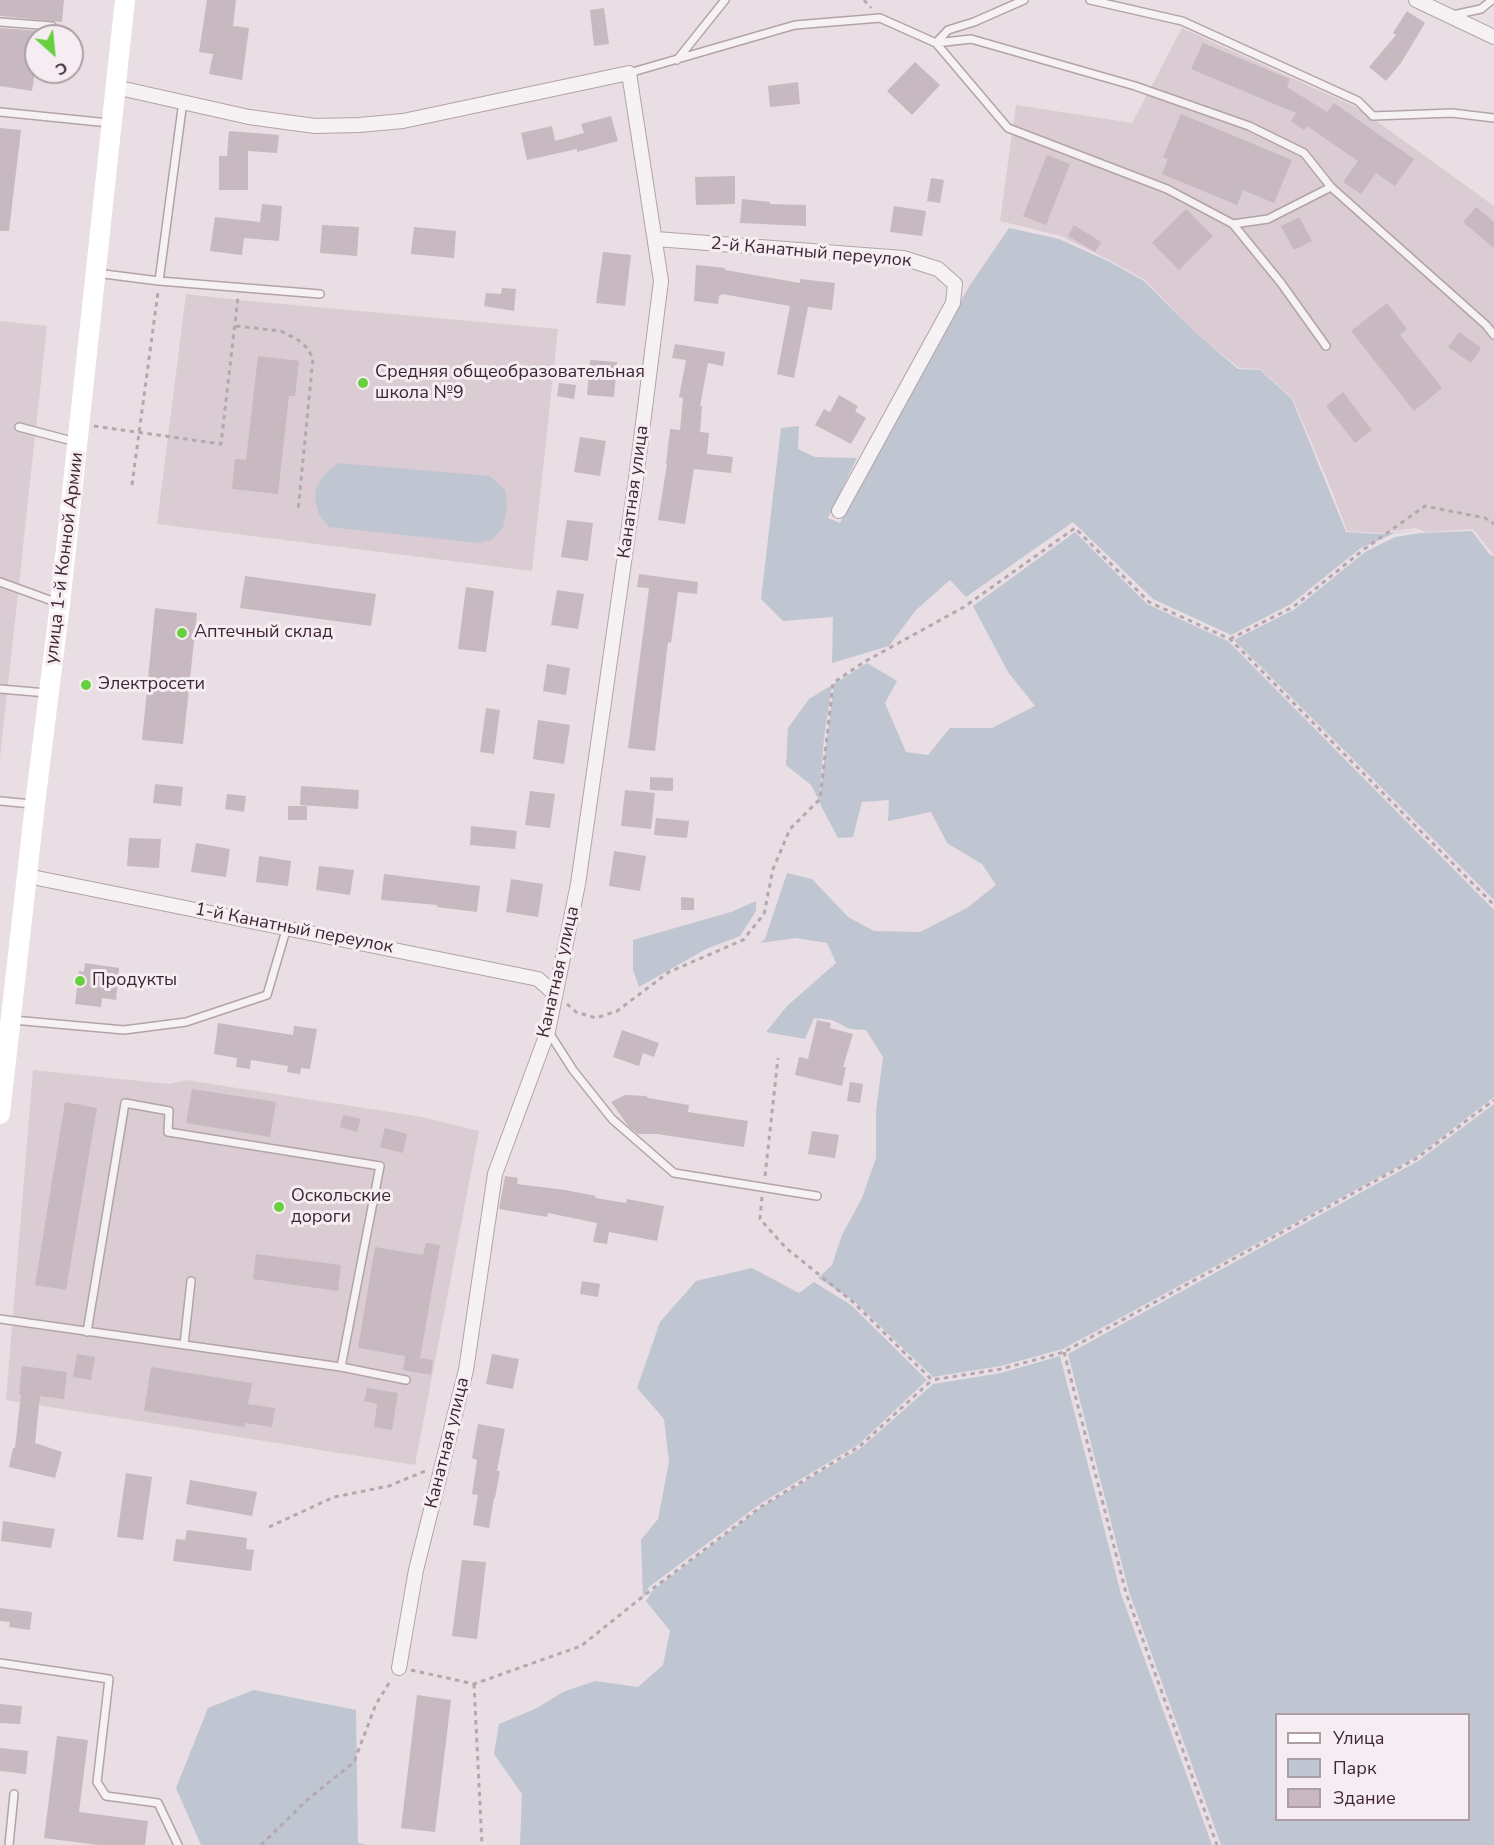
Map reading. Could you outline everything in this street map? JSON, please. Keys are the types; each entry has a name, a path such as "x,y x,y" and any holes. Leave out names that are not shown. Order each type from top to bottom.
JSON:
{"main road":[{"name":"улица 1-й Конной Армии","path":"0,1114 60,604 125,0"}],"street":[{"path":"1416,0 1494,37"},
{"path":"115,87 249,117 315,126 359,125 404,121 629,73"},
{"name":"Канатная улица","path":"399,1668 416,1570 466,1370 495,1174 548,1031 578,884 649,383 661,281 629,73"},
{"name":"2-й Канатный переулок","path":"656,240 903,258 938,270 955,284 953,303 839,511"},
{"name":"1-й Канатный переулок","path":"27,876 538,979 555,994"}],"lane":[{"path":"677,60 724,0"},
{"path":"936,43 948,30 974,22 1024,0"},
{"path":"1090,0 1182,21 1358,101 1373,116 1452,113 1494,118"},
{"path":"1449,16 1481,9 1492,0"},
{"path":"629,73 795,25 880,18 936,43 1008,128 1167,189 1233,224 1281,283 1326,346"},
{"path":"0,22 26,24"},
{"path":"936,43 972,39 1135,86 1249,126 1304,153 1330,187 1486,325 1494,335"},
{"path":"159,281 183,101"},
{"path":"0,112 112,123"},
{"path":"1233,224 1268,219 1330,187"},
{"path":"96,273 159,281 320,294"},
{"path":"19,427 79,434"},
{"path":"0,582 60,604"},
{"path":"0,689 49,693"},
{"path":"0,801 35,804"},
{"path":"12,1020 124,1030 186,1022 250,1001 267,995 287,927"},
{"path":"548,1031 573,1070 612,1119 674,1173 817,1196"},
{"path":"87,1332 125,1103 169,1111 168,1132 380,1166 341,1367"},
{"path":"184,1345 191,1281"},
{"path":"0,1319 341,1367 406,1380"},
{"path":"0,1663 110,1679 97,1782 106,1796 158,1803 178,1845"},
{"path":"9,1845 14,1794"}],"path":[{"path":"132,485 159,281"},
{"path":"79,434 138,431 190,441 221,444 239,287"},
{"path":"236,327 281,331 298,340 313,358 298,511"},
{"path":"1230,639 1293,607 1363,550 1425,506 1485,518 1494,524"},
{"path":"555,994 576,1012 596,1018 617,1011 669,972 743,940 764,914 773,868 790,830 820,799 833,683 864,662 964,607 1075,528 1149,602 1230,639 1494,905"},
{"path":"777,1058 760,1220 786,1248 853,1302 932,1380"},
{"path":"261,1845 306,1801 354,1762 376,1704 399,1668 474,1684 581,1646 762,1506 860,1446 932,1380 1001,1369 1064,1352 1417,1158 1494,1100"},
{"path":"1064,1352 1126,1593 1217,1845"},
{"path":"268,1527 334,1497 389,1486 444,1464"},
{"path":"474,1684 482,1845"}],"shaded area":[{"path":"1182,28 1360,109 1494,206 1494,555 1473,529 1426,532 1416,528 1380,533 1347,531 1293,399 1260,369 1239,368 1196,333 1145,280 1061,236 1000,221 1016,105 1132,123"},
{"name":"Средняя общеобразовательная школа №9","path":"186,294 558,329 532,571 157,524"},
{"path":"0,321 47,326 0,758"},
{"path":"33,1070 169,1084 186,1080 422,1117 479,1131 415,1465 6,1400"}],"green space":[{"path":"1009,228 1059,239 1110,262 1144,281 1196,333 1238,369 1260,370 1292,399 1346,532 1380,534 1418,530 1395,533 1361,548 1291,604 1231,635 1153,599 1073,522 966,597 950,580 916,610 889,646 832,663 833,617 783,621 761,599 781,428 799,426 798,449 815,457 857,458 828,518 840,523 968,288"},
{"path":"338,463 490,476 505,490 507,505 503,528 491,540 479,543 329,527 319,514 315,500 316,488 324,475"},
{"path":"1472,531 1490,555 1494,556 1494,900 1234,640 1295,609 1365,552 1395,537 1420,533"},
{"path":"1075,532 1147,604 1228,641 1494,910 1494,1097 1416,1157 1063,1349 1001,1366 933,1377 854,1301 818,1278 832,1265 842,1235 862,1198 876,1158 876,1112 883,1057 866,1030 850,1029 832,1020 814,1018 805,1039 766,1032 787,1006 836,963 827,943 796,938 760,943 765,939 787,873 812,879 848,917 874,931 920,932 967,908 996,885 982,864 947,843 931,812 888,821 889,800 862,802 853,837 838,838 819,802 834,684 867,663 897,681 885,703 906,752 928,755 950,728 992,728 1035,706 1008,672 973,606"},
{"path":"832,685 824,738 819,800 811,785 786,765 788,728 809,699"},
{"path":"756,901 756,911 740,936 706,949 639,987 633,970 633,940 731,912"},
{"path":"1494,1104 1494,1845 1221,1845 1129,1592 1068,1354 1418,1161"},
{"path":"752,1268 799,1293 814,1282 851,1305 927,1380 859,1444 760,1504 649,1587 643,1598 641,1540 658,1519 669,1462 664,1419 637,1388 660,1322 696,1281"},
{"path":"1060,1356 1121,1594 1212,1845 520,1845 522,1794 494,1754 499,1724 537,1708 563,1692 595,1681 638,1687 663,1665 670,1631 646,1601 652,1591 762,1507 861,1448 933,1384 1001,1373"},
{"path":"254,1690 356,1710 358,1843 367,1845 201,1845 176,1788 208,1708"}],"building":[{"path":"0,0 64,0 62,22 0,16"},
{"path":"207,0 236,0 233,26 249,28 242,80 209,74 213,54 199,52"},
{"path":"604,8 609,44 594,46 590,10"},
{"path":"1407,11 1425,23 1401,63 1386,81 1369,67 1396,35 1393,33"},
{"path":"0,28 24,30 24,84 33,84 32,91 0,86"},
{"path":"1203,43 1290,79 1287,87 1327,112 1334,103 1414,159 1395,186 1376,173 1361,194 1343,182 1358,161 1307,126 1304,130 1291,121 1296,113 1191,69"},
{"path":"915,62 940,85 912,115 887,91"},
{"path":"798,82 800,104 770,107 768,86"},
{"path":"1181,114 1292,160 1274,203 1243,190 1237,205 1162,174 1168,159 1163,157"},
{"path":"611,116 618,141 577,152 577,149 527,160 521,133 552,126 555,141 584,133 581,124"},
{"path":"0,128 21,130 9,231 0,231"},
{"path":"229,131 279,135 277,153 248,151 248,190 219,190 219,156 227,156"},
{"path":"1047,155 1070,164 1046,225 1023,216"},
{"path":"735,176 735,204 696,205 695,177"},
{"path":"931,178 944,180 940,203 927,201"},
{"path":"742,199 770,202 770,204 806,205 806,226 740,223"},
{"path":"262,204 282,206 279,241 244,238 242,255 210,251 215,217 260,222"},
{"path":"894,206 926,211 922,236 890,232"},
{"path":"1476,207 1494,222 1494,248 1463,222"},
{"path":"1186,209 1213,236 1179,270 1152,243"},
{"path":"1299,217 1312,241 1294,250 1281,226"},
{"path":"322,225 359,227 357,256 320,253"},
{"path":"1074,225 1101,242 1095,252 1068,236"},
{"path":"414,227 456,231 454,258 411,254"},
{"path":"603,252 631,255 625,306 596,303"},
{"path":"696,265 725,268 725,270 800,283 800,279 835,283 832,310 808,307 794,378 777,374 790,306 722,294 719,296 718,304 694,301"},
{"path":"502,288 516,289 514,311 484,306 486,293 501,294"},
{"path":"1387,303 1407,329 1400,335 1442,388 1414,411 1351,331"},
{"path":"1459,332 1481,348 1471,363 1448,347"},
{"path":"675,344 725,352 723,366 708,363 700,406 702,406 700,432 709,433 707,454 733,457 731,473 694,469 685,524 658,520 670,429 680,430 683,398 679,397 686,360 672,358"},
{"path":"258,356 299,361 295,396 289,396 278,494 232,489 235,459 246,460"},
{"path":"590,360 617,362 614,397 587,395"},
{"path":"559,383 576,385 574,399 557,396"},
{"path":"1343,392 1372,430 1355,443 1326,406"},
{"path":"839,395 858,406 855,411 866,418 851,444 815,425 824,409 830,412"},
{"path":"580,437 606,441 600,476 574,472"},
{"path":"567,520 593,523 588,561 561,557"},
{"path":"639,574 698,582 697,594 678,592 671,643 668,642 655,751 628,748 649,588 637,587"},
{"path":"245,576 376,594 371,626 240,608"},
{"path":"466,587 494,591 486,652 458,649"},
{"path":"557,590 584,594 578,629 551,625"},
{"path":"155,608 197,613 183,744 142,740"},
{"path":"547,664 570,668 566,695 543,691"},
{"path":"486,708 500,710 494,754 480,752"},
{"path":"538,720 570,725 564,764 533,759"},
{"path":"650,777 673,778 673,791 650,790"},
{"path":"155,784 183,787 181,806 153,803"},
{"path":"301,786 359,790 358,809 300,805"},
{"path":"625,790 655,793 651,829 621,826"},
{"path":"530,791 555,794 550,828 525,825"},
{"path":"227,794 246,796 244,812 225,809"},
{"path":"288,806 307,806 307,820 288,820"},
{"path":"656,818 689,821 687,838 654,835"},
{"path":"471,826 517,831 515,849 470,845"},
{"path":"129,838 161,839 159,868 127,866"},
{"path":"196,843 230,849 226,877 191,872"},
{"path":"614,851 646,856 640,891 609,886"},
{"path":"259,856 291,861 288,886 256,882"},
{"path":"319,866 354,870 350,895 316,890"},
{"path":"384,874 480,886 477,912 437,907 437,905 381,900"},
{"path":"511,879 543,884 538,917 506,912"},
{"path":"681,897 694,898 694,910 681,910"},
{"path":"85,963 119,968 116,1000 102,998 101,1007 75,1004 79,971 84,972"},
{"path":"817,1020 831,1023 830,1028 853,1034 843,1067 846,1067 842,1086 795,1075 799,1057 808,1059"},
{"path":"218,1023 293,1035 294,1026 317,1029 310,1069 301,1068 300,1074 287,1072 288,1066 251,1060 250,1069 236,1067 237,1058 214,1054"},
{"path":"622,1030 659,1043 654,1057 643,1053 639,1066 613,1057"},
{"path":"850,1082 863,1084 860,1103 847,1101"},
{"path":"192,1089 276,1102 270,1137 186,1123"},
{"path":"625,1095 646,1096 689,1105 688,1112 748,1121 744,1147 657,1134 638,1134 629,1127 611,1102"},
{"path":"65,1102 97,1108 66,1290 35,1285"},
{"path":"343,1115 361,1119 357,1132 340,1127"},
{"path":"385,1128 407,1134 403,1153 380,1147"},
{"path":"812,1131 839,1135 835,1158 808,1154"},
{"path":"505,1176 518,1178 517,1184 565,1190 626,1203 627,1199 664,1206 657,1241 609,1232 607,1244 593,1242 597,1223 548,1213 547,1217 499,1209"},
{"path":"426,1243 440,1245 420,1358 433,1360 431,1375 403,1370 405,1356 358,1348 375,1247 423,1255"},
{"path":"256,1254 341,1265 338,1291 253,1279"},
{"path":"582,1281 600,1284 598,1297 580,1294"},
{"path":"77,1354 95,1357 91,1380 73,1377"},
{"path":"492,1354 519,1359 513,1389 486,1384"},
{"path":"22,1366 67,1372 64,1399 40,1396 35,1443 62,1452 55,1478 9,1467 13,1448 15,1448"},
{"path":"151,1367 252,1383 248,1404 275,1408 272,1427 245,1423 245,1427 144,1411"},
{"path":"367,1388 398,1393 392,1430 374,1427 377,1404 364,1401"},
{"path":"478,1424 505,1429 489,1528 473,1525 478,1495 472,1494 477,1460 472,1458"},
{"path":"126,1473 152,1477 143,1540 117,1537"},
{"path":"190,1480 257,1492 252,1516 186,1504"},
{"path":"3,1521 55,1529 51,1548 1,1541"},
{"path":"187,1530 247,1538 246,1549 254,1550 251,1571 173,1561 176,1539 185,1540"},
{"path":"462,1560 486,1562 477,1639 452,1636"},
{"path":"0,1608 32,1612 30,1630 9,1627 10,1622 0,1621"},
{"path":"417,1695 451,1700 435,1832 401,1828"},
{"path":"0,1704 22,1706 20,1724 0,1723"},
{"path":"57,1736 88,1740 79,1812 148,1821 145,1845 98,1845 44,1838"},
{"path":"0,1748 28,1751 26,1774 0,1771"}],"place":[{"name":"Средняя общеобразовательная школа №9","path":"363,383"},
{"name":"Аптечный склад","path":"182,633"},
{"name":"Электросети","path":"86,685"},
{"name":"Продукты","path":"80,981"},
{"name":"Оскольские дороги","path":"279,1207"}]}
